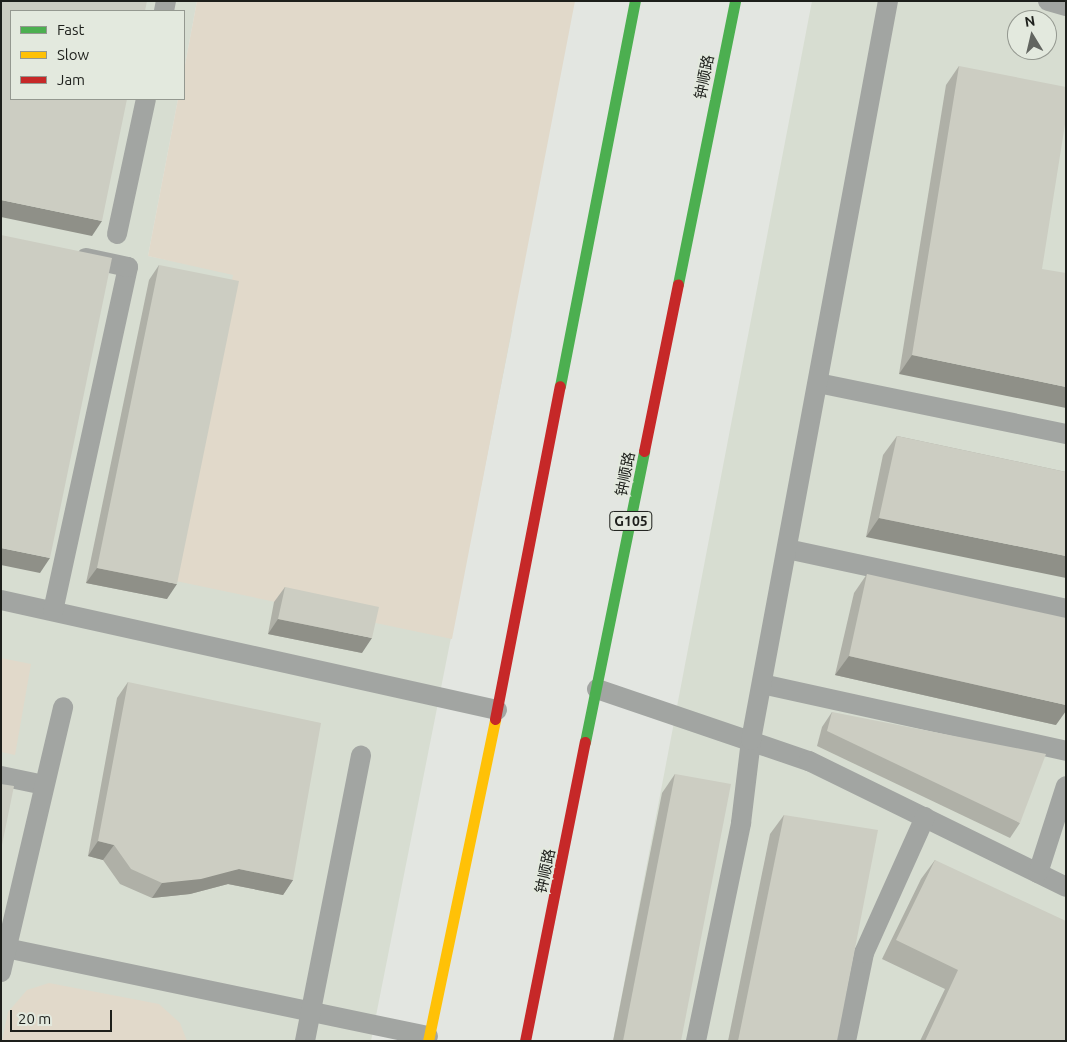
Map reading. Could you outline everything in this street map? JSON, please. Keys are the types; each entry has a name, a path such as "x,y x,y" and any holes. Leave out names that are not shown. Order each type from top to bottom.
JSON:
{"highway":[{"path":"428,1038 497,710 635,1"},
{"name":"钟顺路","path":"525,1041 734,1"}],"lane":[{"path":"696,1041 741,823 751,740 888,1"},
{"path":"1048,1 1066,6"},
{"path":"118,234 146,100"},
{"path":"52,611 128,267 70,255"},
{"path":"818,383 1066,434"},
{"path":"787,549 1066,609"},
{"path":"1,600 497,710"},
{"path":"762,684 1066,751"},
{"path":"597,689 751,740 809,762 1066,887"},
{"path":"1,972 62,707"},
{"path":"305,1041 361,754"},
{"path":"1,776 44,785"},
{"path":"1038,873 1066,786"},
{"path":"846,1041 864,953 925,817"},
{"path":"6,948 428,1038"}],"shaded area":[{"path":"1,1 197,1 185,65 185,10 10,10 10,100 178,100 148,256 512,330 371,1041 1,1041"},
{"path":"197,1 575,1 452,639 171,580 233,275 148,256 178,100 185,100 185,65"},
{"path":"812,1 1066,1 1066,1041 613,1041"},
{"path":"1,658 31,664 15,755 1,752"},
{"path":"49,983 159,1004 180,1023 187,1041 2,1041 8,1012 27,990"}],"building":[{"path":"1,1 147,1 145,10 10,10 10,100 127,100 102,221 1,200"},
{"path":"959,66 1066,87 1066,118 1042,269 1066,273 1066,387 912,355"},
{"path":"1,235 112,258 50,558 1,548"},
{"path":"159,265 239,281 177,584 97,568"},
{"path":"897,436 1066,472 1066,556 879,518"},
{"path":"867,574 1066,618 1066,705 849,656"},
{"path":"285,587 379,607 372,638 278,619"},
{"path":"128,682 321,723 293,880 239,869 201,879 162,883 131,869 114,845 98,841"},
{"path":"832,712 1046,754 1020,823 827,731"},
{"path":"675,774 731,784 681,1041 623,1041"},
{"path":"1,784 14,786 1,850"},
{"path":"784,815 878,830 837,1041 738,1041"},
{"path":"935,860 1066,921 1066,1041 925,1041 958,970 896,940"}],"traffic: fast":[{"path":"560,386 635,1"},
{"path":"678,284 735,1"},
{"path":"585,742 644,451"}],"traffic: slow":[{"path":"428,1041 495,719"}],"traffic: jam":[{"path":"644,451 678,284"},
{"path":"495,719 560,386"},
{"path":"525,1041 585,742"}]}
